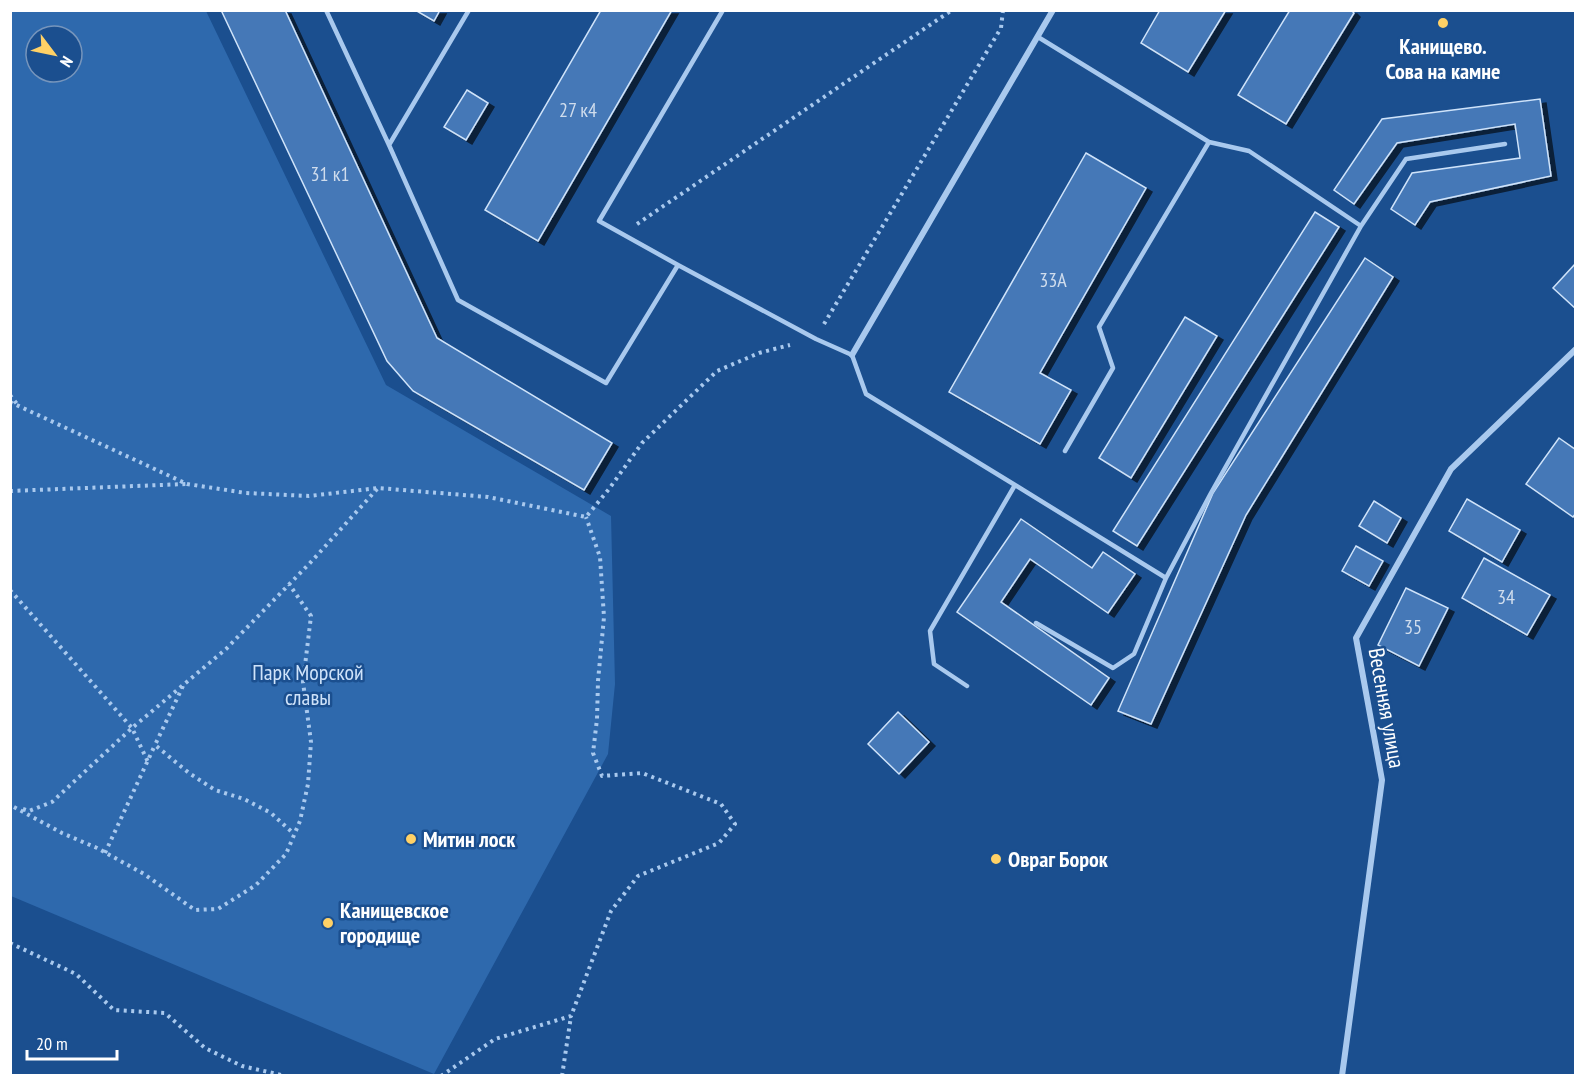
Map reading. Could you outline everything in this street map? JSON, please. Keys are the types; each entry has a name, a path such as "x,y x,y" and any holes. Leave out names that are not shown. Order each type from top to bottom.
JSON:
{"street":[{"path":"852,355 1053,10"},
{"name":"Весенняя улица","path":"1342,1076 1382,780 1356,638 1451,469 1575,349"}],"lane":[{"path":"326,10 458,300 606,383 678,265"},
{"path":"389,145 469,10"},
{"path":"723,10 599,221 816,339 852,355 866,394 1166,578"},
{"path":"1038,37 1209,142 1249,151 1361,226"},
{"path":"1065,451 1113,368 1099,327 1209,142"},
{"path":"1036,623 1113,668 1134,654 1166,578 1211,493 1361,226 1406,159 1505,144"},
{"path":"967,686 934,664 930,631 1015,485"}],"path":[{"path":"623,234 952,10"},
{"path":"586,517 642,443 717,371 759,353 816,339 1001,28 1003,10"},
{"path":"10,395 17,405"},
{"path":"10,402 187,484"},
{"path":"10,490 187,484 246,493 309,496 378,488 488,497 586,517"},
{"path":"12,806 30,811 52,802 132,728 226,649 378,488"},
{"path":"562,1076 571,1016 611,911 638,876 719,843 735,824 721,804 642,773 602,776 593,753 604,617 600,557 586,517"},
{"path":"12,806 144,874 195,910 218,909 256,885 286,854 300,821 308,784 311,742 303,682 311,616 289,584"},
{"path":"10,590 132,728 148,762"},
{"path":"105,852 184,683"},
{"path":"155,745 189,774 215,790 244,799 271,813 294,834"},
{"path":"10,943 76,974 114,1010 165,1013 205,1048 242,1066 286,1076"},
{"path":"441,1076 495,1039 571,1016"}],"green space":[{"name":"Парк Морской славы","path":"10,11 206,11 386,385 611,516 615,684 608,754 434,1074 11,896"}],"building":[{"path":"221,10 285,10 437,338 612,443 584,490 413,391 387,361"},
{"path":"415,10 440,10 434,21"},
{"path":"601,10 672,10 538,241 485,210"},
{"path":"1160,10 1226,10 1188,72 1141,43"},
{"path":"1290,10 1351,10 1354,13 1286,124 1238,95"},
{"path":"467,90 488,103 466,140 444,127"},
{"path":"1540,99 1551,176 1430,202 1415,225 1391,209 1412,173 1520,158 1515,124 1397,143 1354,204 1334,190 1382,119"},
{"path":"1086,153 1146,188 1040,373 1071,390 1040,444 949,392"},
{"path":"1315,212 1339,227 1137,546 1113,531"},
{"path":"1365,258 1393,277 1246,515 1151,724 1118,711 1213,493"},
{"path":"1576,263 1576,309 1553,288"},
{"path":"1185,317 1217,336 1131,478 1099,458"},
{"path":"1559,438 1576,450 1576,513 1573,517 1526,484"},
{"path":"1467,499 1520,530 1502,562 1449,531"},
{"path":"1374,501 1401,518 1387,543 1359,526"},
{"path":"1021,519 1092,568 1103,552 1135,574 1108,613 1030,559 1001,602 1109,678 1091,705 957,612"},
{"path":"1356,546 1383,561 1369,586 1342,571"},
{"path":"1484,558 1550,595 1527,635 1462,598"},
{"path":"1406,588 1448,608 1419,666 1378,645"},
{"path":"898,712 929,742 899,774 868,744"}],"place":[{"name":"Канищево. Сова на камне","path":"1443,23"},
{"name":"Митин лоск","path":"411,839"},
{"name":"Овраг Борок","path":"996,859"},
{"name":"Канищевское городище","path":"328,923"}]}
